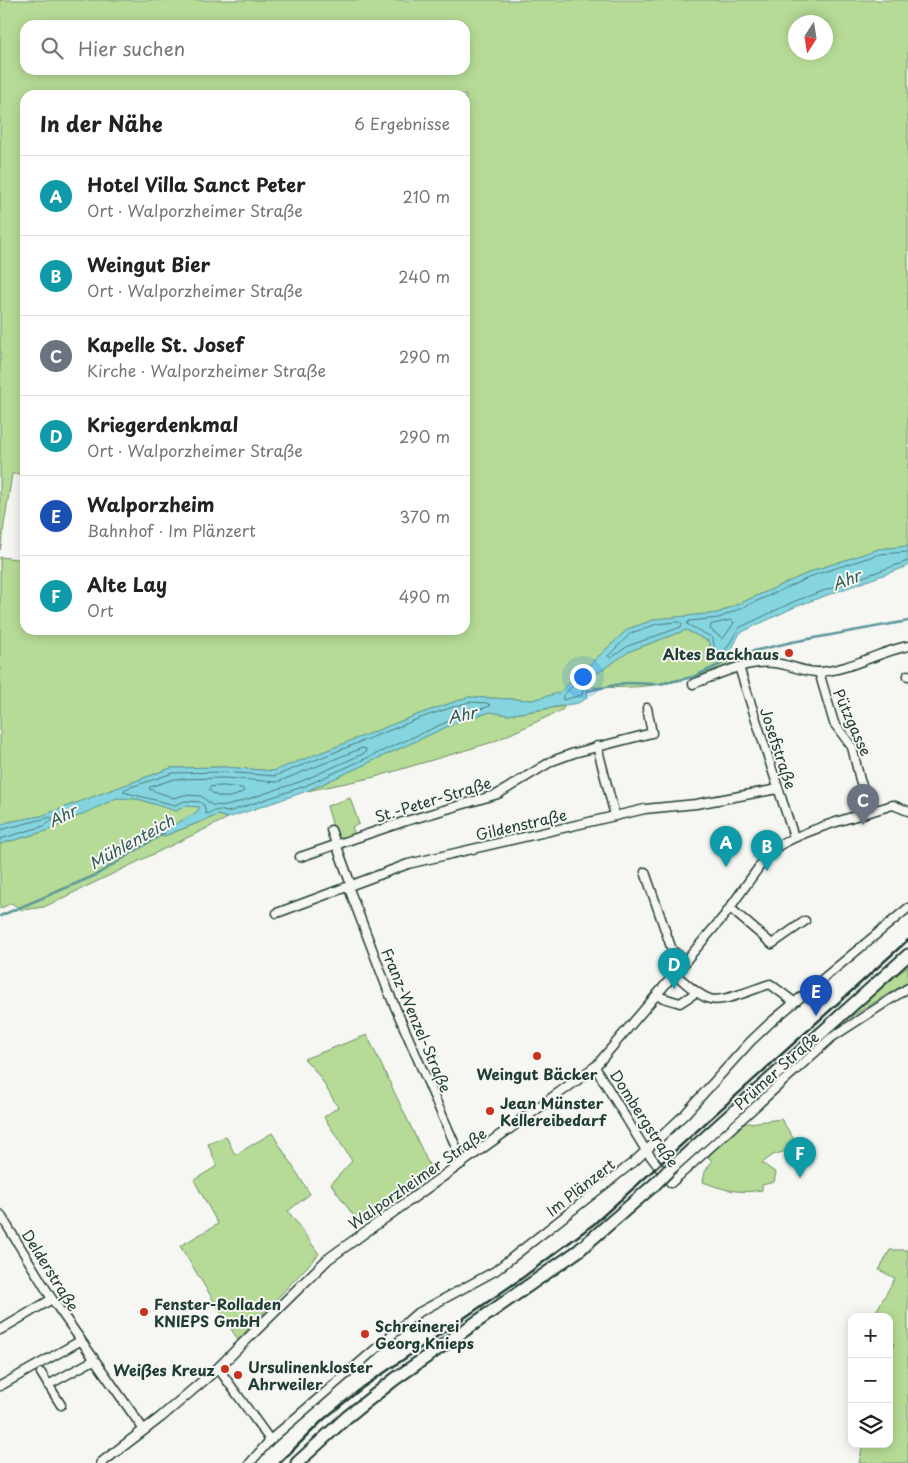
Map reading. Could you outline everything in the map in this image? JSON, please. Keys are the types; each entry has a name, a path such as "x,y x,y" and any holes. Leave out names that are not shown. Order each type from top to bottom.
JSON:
{"main road":[{"path":"297,1463 347,1417 395,1379 578,1252 908,955"}],"street":[{"path":"693,684 773,662 819,672 858,663 908,646"},
{"name":"Josefstraße","path":"739,670 794,837"},
{"name":"Pützgasse","path":"819,672 834,723 852,747 860,780 872,811"},
{"name":"St.-Peter-Straße","path":"300,857 402,822 498,794 552,761 597,746 652,733 647,708"},
{"path":"597,746 615,816"},
{"name":"Gildenstraße","path":"277,913 408,864 645,808 696,804 778,789"},
{"name":"Walporzheimer Straße","path":"101,1463 218,1368 328,1259 595,1067 730,908 769,853 794,837 872,811 893,805 908,811"},
{"name":"Franz-Wenzel-Straße","path":"331,830 389,993 463,1163"},
{"path":"646,872 672,950 686,962"},
{"path":"730,908 772,944 806,921"},
{"name":"Im Plänzert","path":"250,1463 270,1440 416,1314 495,1271 636,1160 684,1114 750,1042 794,1002 908,908"},
{"path":"675,974 697,992 711,999 721,999 770,984 794,1002"},
{"name":"Prümer Straße","path":"671,1183 831,1038 908,988"},
{"path":"657,996 680,1003 697,992"},
{"name":"Dombergstraße","path":"595,1067 646,1149 671,1183"},
{"name":"Delderstraße","path":"0,1214 52,1299 144,1430"},
{"path":"0,1330 52,1299"},
{"path":"0,1386 80,1341"},
{"path":"48,1384 94,1360"},
{"path":"218,1368 270,1440"},
{"path":"41,1373 61,1405"}],"green space":[{"path":"0,0 908,0 908,546 879,549 815,570 718,613 656,619 628,629 559,693 532,700 469,697 422,713 274,771 224,767 171,768 41,816 8,822 0,826 0,557 20,559 20,635 470,635 470,90 20,90 20,474 12,474 0,550"},
{"path":"686,630 710,642 710,655 733,663 697,676 662,684 627,687 589,687 590,678 630,651"},
{"path":"565,706 562,710 493,742 375,777 307,791 464,719 491,712 508,715"},
{"path":"117,798 138,799 176,811 185,806 201,807 197,812 160,833 162,837 218,815 228,818 44,907 22,910 11,903 0,909 0,844 46,831"},
{"path":"350,798 359,824 352,827 355,835 337,841 327,806"},
{"path":"908,966 908,982 834,1027"},
{"path":"367,1035 433,1173 360,1225 331,1184 352,1161 324,1117 338,1107 319,1076 304,1059"},
{"path":"781,1119 799,1147 773,1155 762,1163 776,1173 774,1182 762,1185 762,1190 746,1192 725,1189 703,1182 705,1172 712,1161 708,1157 741,1124"},
{"path":"272,1133 310,1194 288,1211 319,1254 238,1340 180,1246 218,1224 194,1180 217,1166 208,1144 226,1136 235,1155"},
{"path":"890,1250 908,1250 908,1463 859,1463 862,1448 893,1448 893,1313 875,1313 895,1278 879,1270"}],"water":[{"name":"Ahr","path":"908,546 908,566 797,606 740,633 727,659 716,659 710,655 710,642 686,630 630,651 590,678 587,698 578,703 508,715 491,712 464,719 307,791 228,818 218,815 161,837 160,833 197,812 200,807 185,806 176,811 138,799 117,798 46,831 0,844 0,826 8,822 41,816 171,768 224,767 274,771 422,713 469,697 532,700 559,693 628,629 656,619 718,613 815,570 879,549"}],"waterway":[{"path":"587,691 625,683 659,684 693,677 745,653 792,642 908,621"},
{"name":"Mühlenteich","path":"0,916 96,875 164,833"}],"railway":[{"path":"280,1463 323,1420 362,1388 521,1279 594,1224 908,940"}],"place":[{"name":"Altes Backhaus","path":"789,653"},
{"name":"Kapelle St. Josef","path":"863,825"},
{"name":"Hotel Villa Sanct Peter","path":"726,867"},
{"name":"Weingut Bier","path":"767,871"},
{"name":"Kriegerdenkmal","path":"674,989"},
{"name":"Walporzheim","path":"816,1016"},
{"name":"Weingut Bäcker","path":"537,1056"},
{"name":"Jean Münster Kellereibedarf","path":"490,1111"},
{"name":"Alte Lay","path":"800,1178"},
{"name":"Fenster-Rolladen KNIEPS GmbH","path":"144,1312"},
{"name":"Schreinerei Georg Knieps","path":"365,1334"},
{"name":"Weißes Kreuz","path":"225,1369"},
{"name":"Ursulinenkloster Ahrweiler","path":"238,1375"}]}
